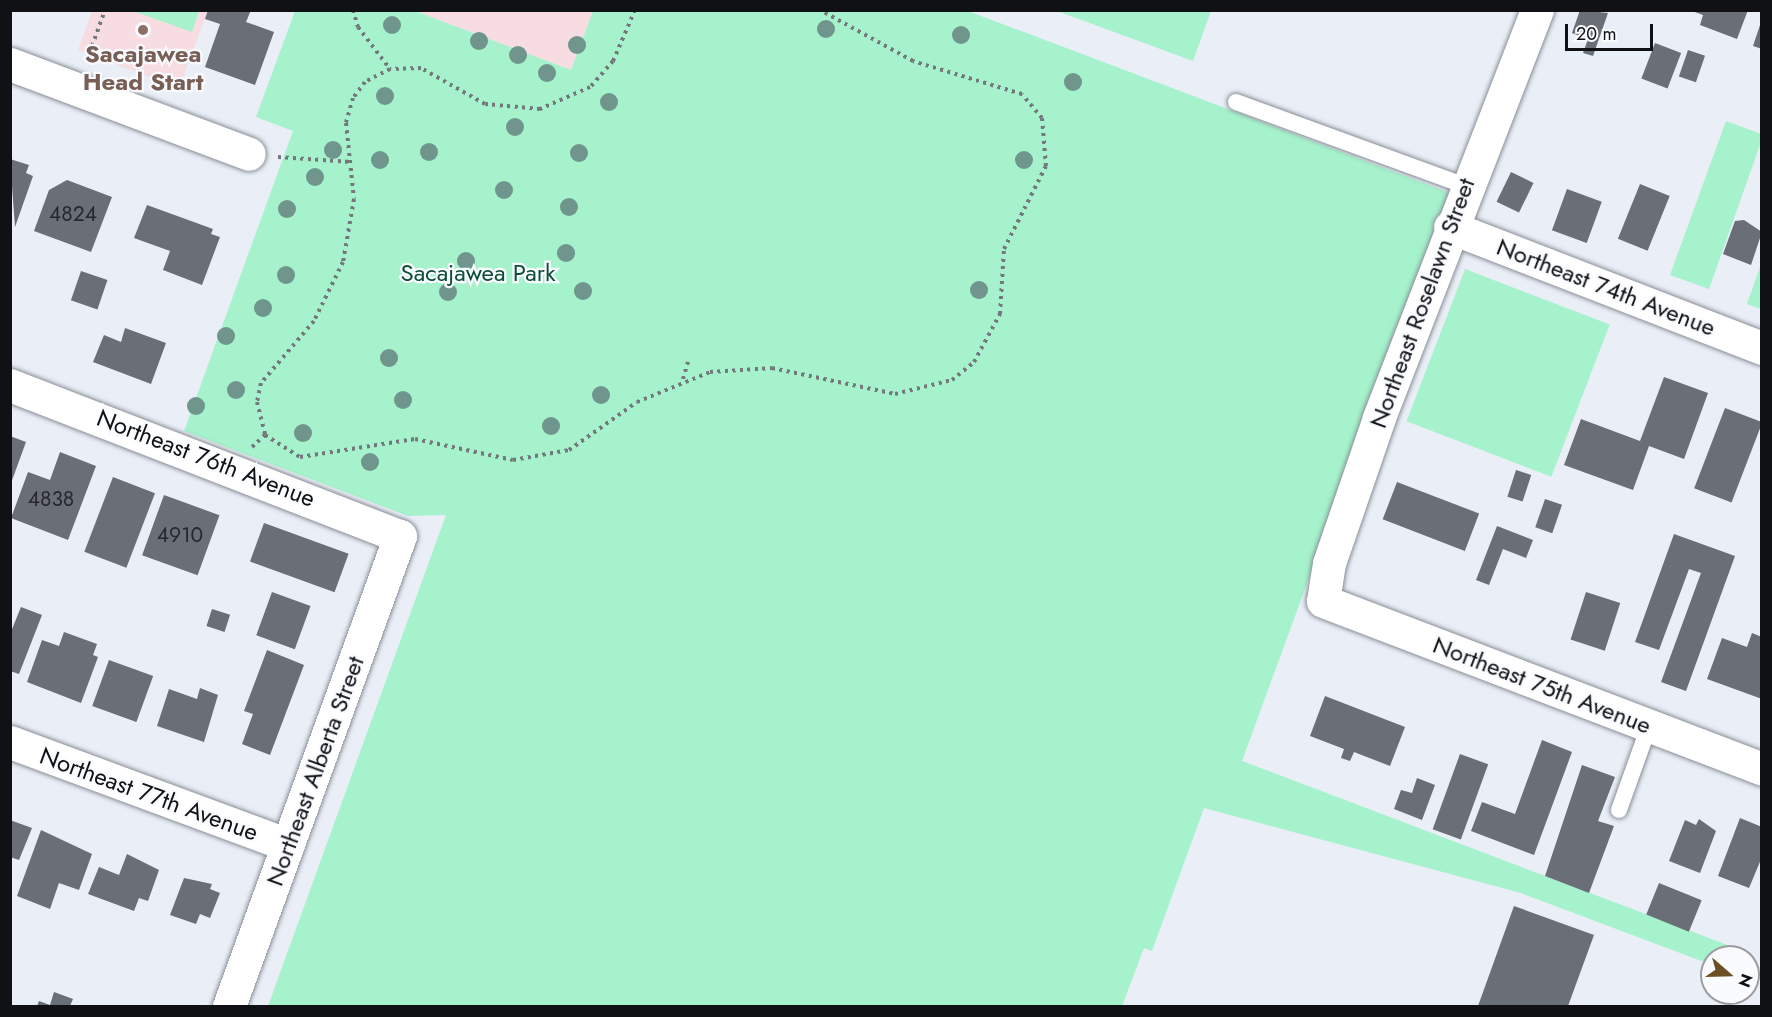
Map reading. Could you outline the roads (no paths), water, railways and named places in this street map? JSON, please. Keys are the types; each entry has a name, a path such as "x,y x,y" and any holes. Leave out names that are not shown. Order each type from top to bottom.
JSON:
{"street":[{"name":"Northeast Roselawn Street","path":"1323,601 1333,552 1450,227 1537,10"},
{"path":"10,64 249,154"},
{"name":"Northeast 74th Avenue","path":"1450,227 1761,348"},
{"name":"Northeast 76th Avenue","path":"10,385 400,536"},
{"name":"Northeast Alberta Street","path":"229,1006 400,536"},
{"name":"Northeast 75th Avenue","path":"1323,601 1761,769"},
{"name":"Northeast 77th Avenue","path":"10,742 288,845"}],"lane":[{"path":"1236,102 1465,186"},
{"path":"1619,810 1649,726"}],"place":[{"name":"Sacajawea Head Start","path":"143,30"}],"park label":[{"name":"Sacajawea Park","path":"478,273"}]}
